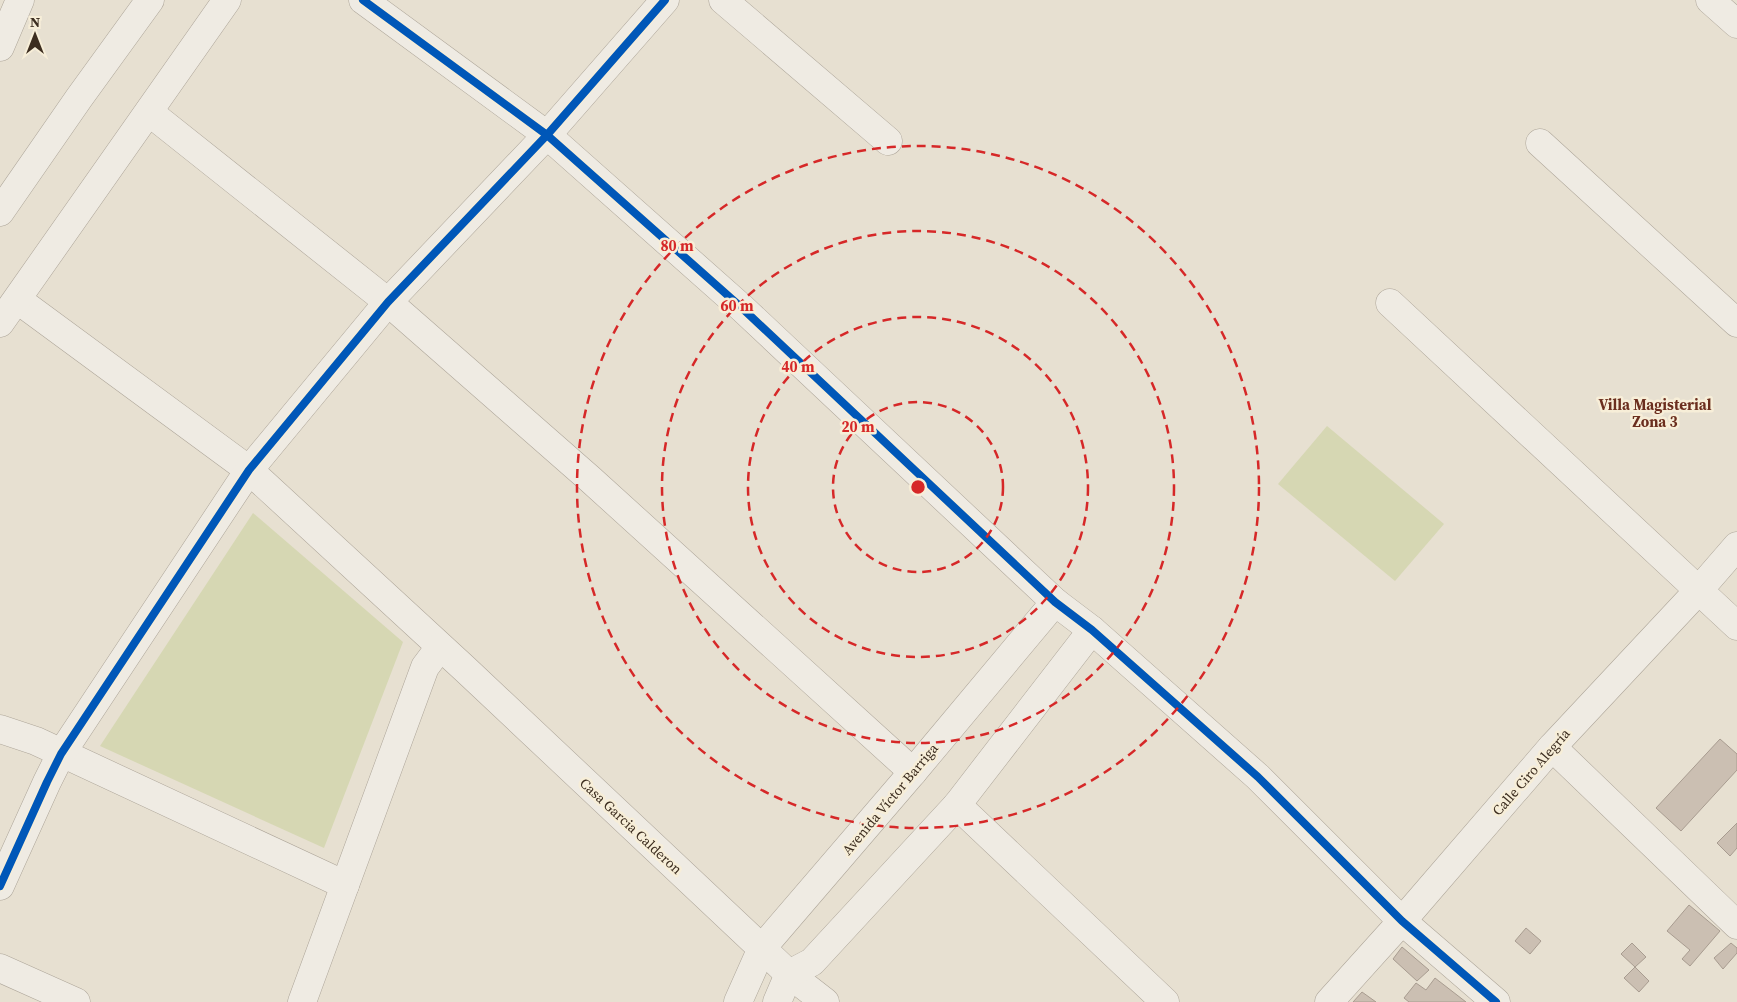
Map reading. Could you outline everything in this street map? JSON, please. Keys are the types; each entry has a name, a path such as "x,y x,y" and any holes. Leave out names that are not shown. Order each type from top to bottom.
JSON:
{"street":[{"path":"0,47 20,0"},
{"path":"0,212 150,0"},
{"path":"0,323 228,0"},
{"path":"363,0 547,135 742,308 1055,602 1092,630 1258,777 1402,921 1496,1002"},
{"path":"0,886 61,754 249,470 388,302 547,135 665,0"},
{"path":"723,0 888,141"},
{"path":"1710,0 1737,24"},
{"path":"149,112 388,302 590,479 913,772"},
{"path":"1540,143 1737,323"},
{"name":"Casa Garcia Calderon","path":"18,300 249,470 789,974 825,1002"},
{"path":"1390,302 1737,626"},
{"name":"Calle Ciro Alegría","path":"1329,1002 1402,921 1552,747 1698,591 1737,546"},
{"name":"Avenida Víctor Barriga","path":"738,1002 762,948 1055,602"},
{"path":"777,1002 789,974 812,962 957,805 1092,630"},
{"path":"302,1002 425,667 440,647"},
{"path":"0,729 36,742 345,885"},
{"path":"1552,747 1737,925"},
{"path":"957,805 1166,1002"},
{"path":"0,968 76,1002"}],"green space":[{"path":"1327,426 1444,524 1395,581 1278,484"},
{"path":"253,513 403,642 324,848 100,746"}],"building":[{"path":"1720,739 1737,754 1737,770 1681,831 1656,808"},
{"path":"1737,823 1737,848 1730,856 1717,843"},
{"path":"1689,905 1720,931 1690,966 1682,959 1690,950 1667,931"},
{"path":"1526,928 1541,941 1530,954 1515,941"},
{"path":"1632,943 1646,957 1635,967 1621,954"},
{"path":"1731,943 1737,948 1737,953 1723,969 1714,958"},
{"path":"1402,947 1429,970 1417,981 1393,959"},
{"path":"1635,967 1649,981 1639,992 1624,978"},
{"path":"1435,978 1466,1002 1409,1002 1404,998 1416,983 1426,990"},
{"path":"1362,992 1376,1002 1353,1002"}],"cycle path":[{"path":"363,0 547,135 742,308 1055,602 1092,630 1258,777 1402,921 1496,1002"},
{"path":"0,886 61,754 249,470 388,302 547,135 665,0"}],"district":[{"name":"Villa Magisterial Zona 3","path":"1655,414"}]}
